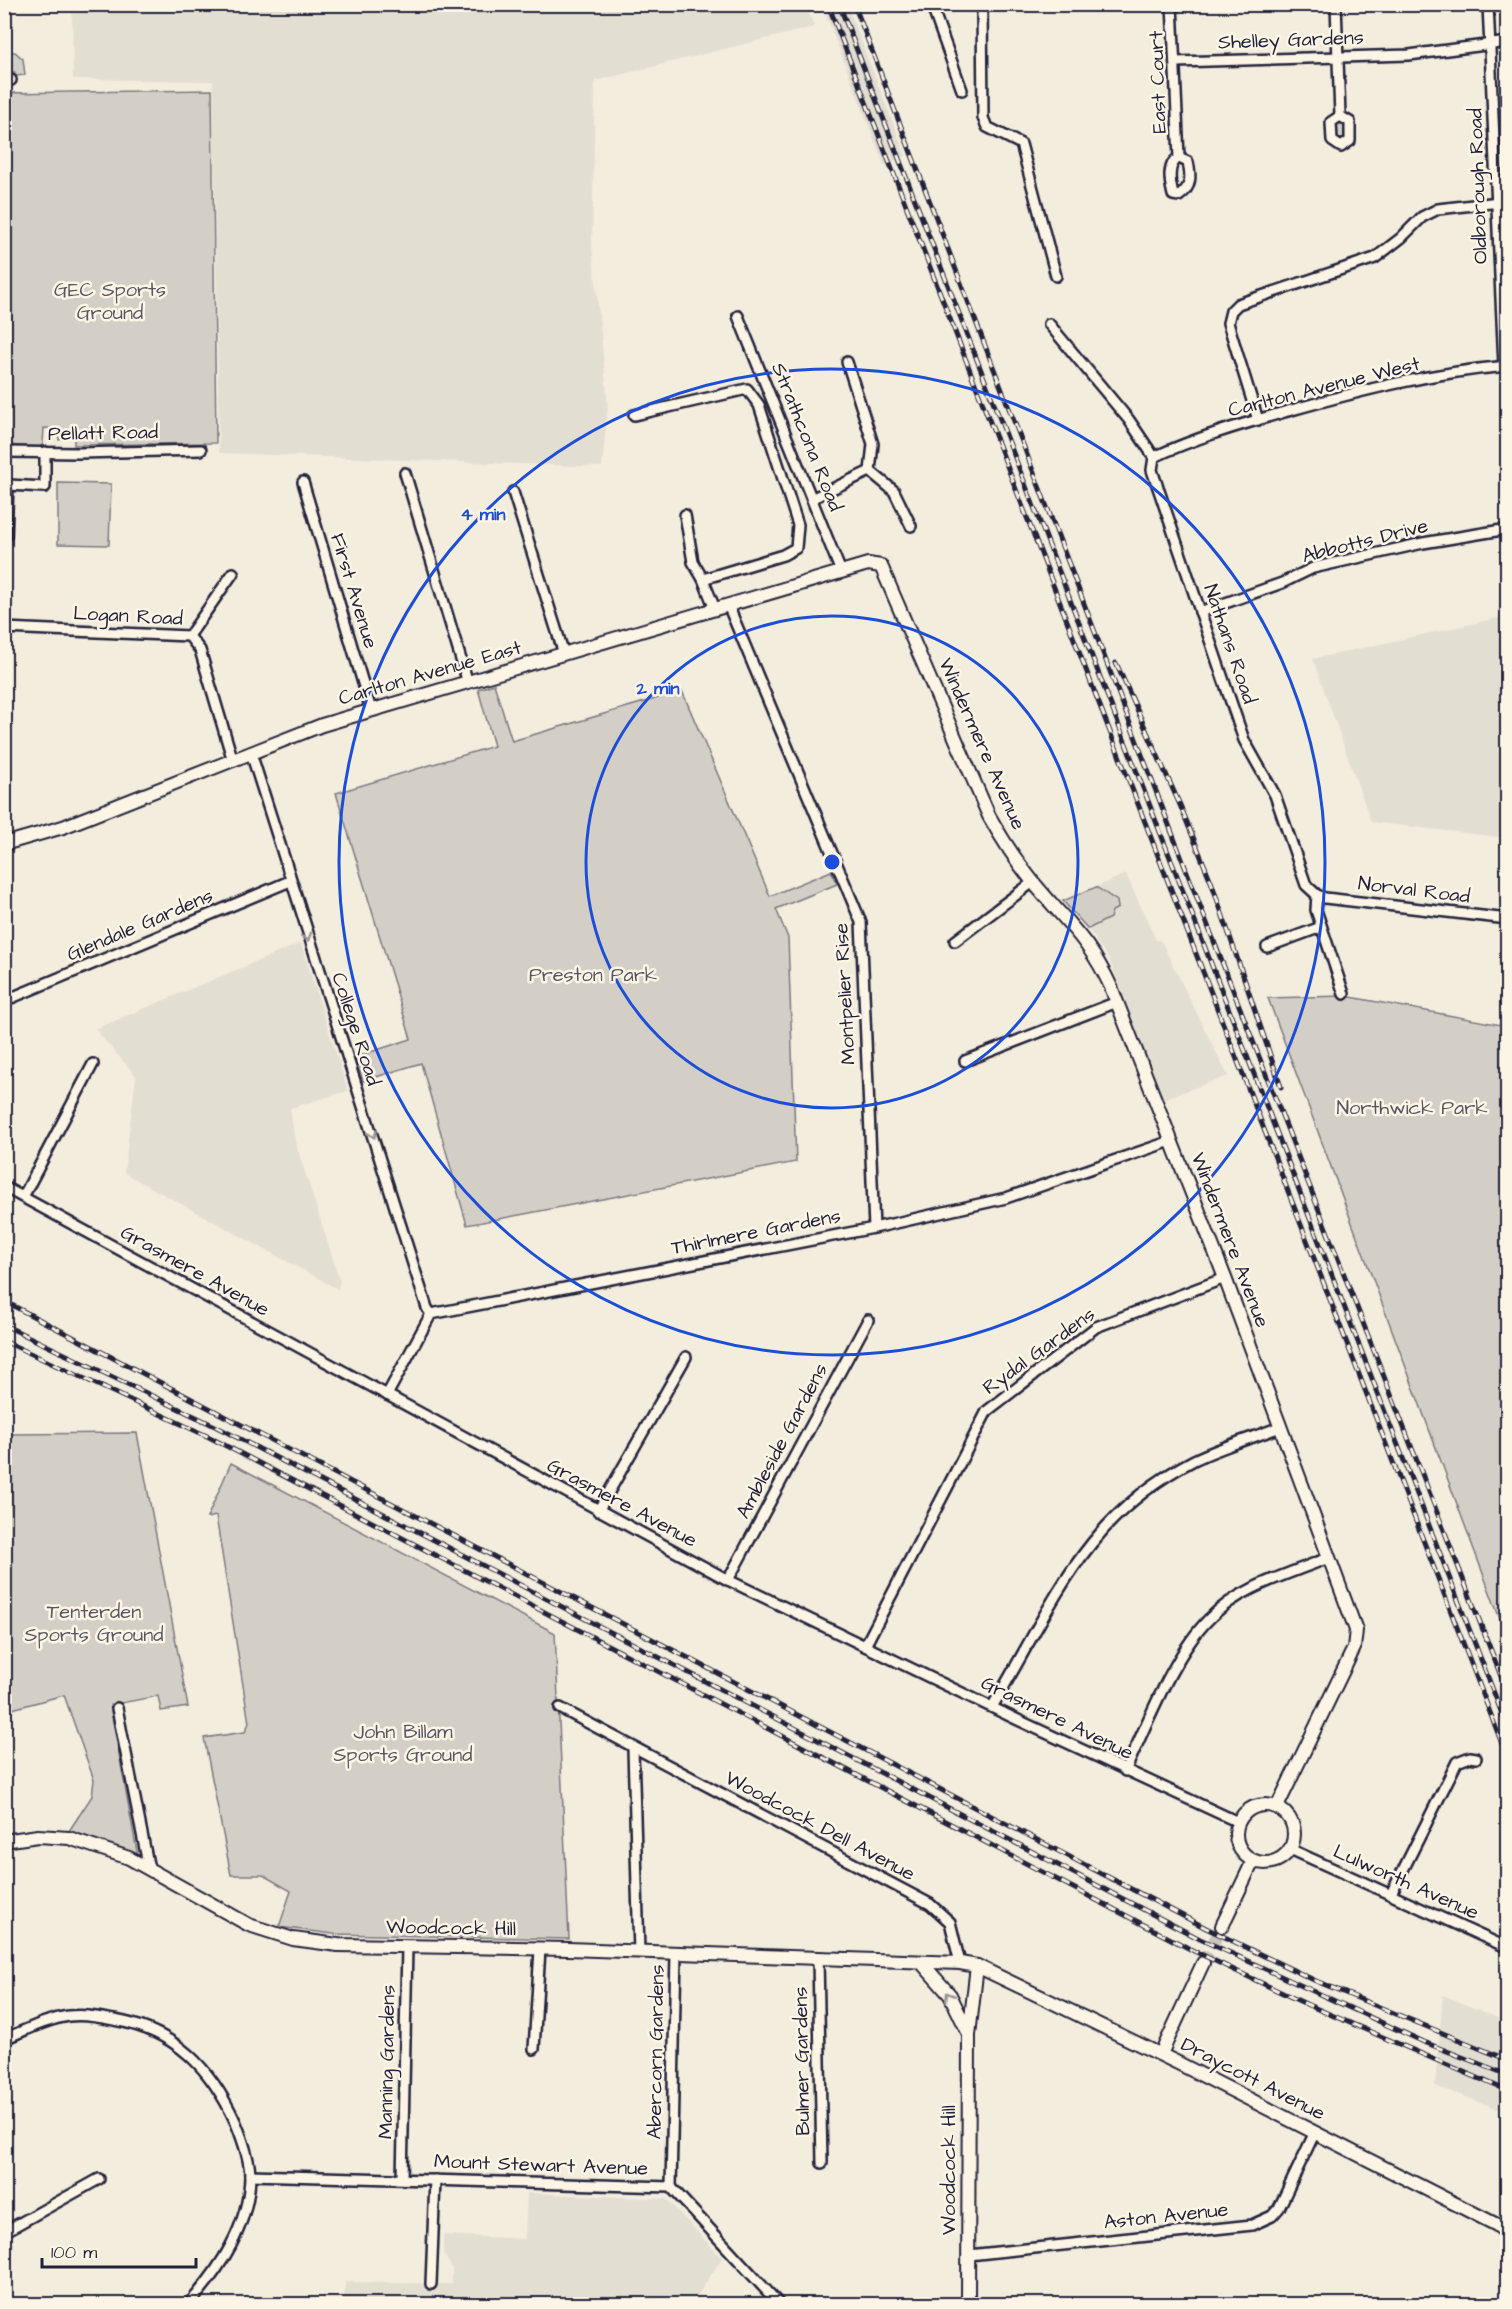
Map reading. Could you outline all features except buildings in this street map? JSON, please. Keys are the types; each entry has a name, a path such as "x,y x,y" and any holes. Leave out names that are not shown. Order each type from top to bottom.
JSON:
{"street":[{"path":"931,4 962,90"},
{"path":"982,4 983,118 987,127 1022,144 1056,276"},
{"name":"East Court","path":"1172,4 1179,158"},
{"path":"1336,4 1340,116"},
{"name":"Oldborough Road","path":"1488,4 1496,202 1506,366"},
{"name":"Shelley Gardens","path":"1175,62 1409,55 1508,42"},
{"path":"1258,420 1228,323 1231,310 1238,304 1375,258 1401,238 1422,217 1438,209 1508,201"},
{"name":"Strathcona Road","path":"738,316 841,572"},
{"name":"Nathans Road","path":"1048,324 1129,420 1154,457 1152,470 1244,740 1275,795 1306,885 1317,895 1316,910 1344,994"},
{"path":"847,362 873,444 870,471"},
{"name":"Carlton Avenue West","path":"1154,457 1258,420 1397,383 1506,366"},
{"path":"634,415 747,389 759,405 798,525 796,548 783,555 704,579"},
{"name":"Pellatt Road","path":"4,452 201,450"},
{"path":"6,536 9,485 45,488 45,452"},
{"path":"813,498 870,471"},
{"path":"870,471 894,491 911,526"},
{"path":"405,473 468,683"},
{"name":"First Avenue","path":"303,482 371,710"},
{"path":"513,492 564,654"},
{"name":"Montpelier Rise","path":"686,515 693,562 722,607 861,922 874,1228"},
{"name":"Abbotts Drive","path":"1200,612 1282,583 1313,568 1422,543 1508,529"},
{"name":"Carlton Avenue East","path":"4,844 63,827 322,725 875,563"},
{"name":"Windermere Avenue","path":"875,563 884,570 989,816 1006,846 1033,882 1090,947 1117,1002 1225,1278 1356,1630 1354,1648 1277,1807"},
{"path":"189,636 233,573"},
{"name":"Logan Road","path":"4,628 189,636 200,650 233,760"},
{"name":"College Road","path":"250,753 380,1153 427,1308 431,1314"},
{"name":"Glendale Gardens","path":"4,1001 290,881"},
{"path":"955,941 1033,882"},
{"name":"Norval Road","path":"1317,895 1508,920"},
{"path":"1267,946 1321,927"},
{"path":"965,1061 1117,1002"},
{"path":"23,1197 93,1064"},
{"name":"Thirlmere Gardens","path":"431,1314 874,1228 1006,1198 1171,1141"},
{"name":"Grasmere Avenue","path":"4,1187 728,1580 1125,1771 1238,1822"},
{"name":"Rydal Gardens","path":"865,1646 987,1411 1096,1327 1225,1278"},
{"path":"387,1395 431,1314"},
{"name":"Ambleside Gardens","path":"728,1580 868,1320"},
{"path":"598,1510 686,1357"},
{"path":"992,1707 1078,1558 1109,1522 1136,1498 1195,1460 1280,1427"},
{"path":"1125,1771 1167,1682 1210,1618 1259,1587 1328,1558"},
{"path":"117,1708 149,1869"},
{"name":"Woodcock Dell Avenue","path":"560,1708 633,1749 930,1904 950,1922 960,1963"},
{"path":"633,1749 639,1952"},
{"path":"1391,1894 1457,1762 1470,1757 1476,1758"},
{"path":"1261,1805 1277,1807 1292,1821 1294,1831 1290,1849 1276,1861 1266,1863 1253,1861 1238,1846 1236,1837 1238,1822 1252,1808 1261,1805"},
{"name":"Woodcock Hill","path":"4,1841 38,1836 69,1838 111,1851 149,1869 249,1925 293,1939 338,1945 676,1953 960,1963 977,1966 969,2035 968,2304"},
{"name":"Lulworth Avenue","path":"1290,1849 1508,1948"},
{"path":"1222,1926 1253,1861"},
{"name":"Manning Gardens","path":"402,2179 407,1947"},
{"path":"534,2049 540,1949"},
{"name":"Abercorn Gardens","path":"670,2187 676,1953"},
{"name":"Bulmer Gardens","path":"818,1958 822,2163"},
{"name":"Woodcock Hill","path":"921,1962 950,1995 969,2035"},
{"path":"1161,2054 1203,1963"},
{"name":"Draycott Avenue","path":"977,1966 1161,2054 1497,2225 1508,2234"},
{"path":"4,2039 68,2016 130,2022 166,2036 197,2061 213,2080 241,2135 250,2175 240,2223 232,2244 213,2277 189,2304"},
{"name":"Aston Avenue","path":"969,2255 1263,2221 1279,2208 1315,2132"},
{"name":"Mount Stewart Avenue","path":"250,2175 670,2187 779,2304"},
{"path":"4,2232 99,2179"},
{"path":"430,2284 435,2180"}],"shaded area":[{"path":"805,4 814,27 595,81 592,246 608,405 602,467 219,453 213,81 73,79 72,5"},
{"path":"822,5 847,5 906,156 884,165"},
{"path":"1507,616 1507,838 1371,822 1313,659"},
{"path":"1126,874 1156,940 1161,941 1228,1076 1163,1099 1109,959 1088,929 1063,901"},
{"path":"301,943 348,1091 290,1108 295,1141 340,1281 338,1289 124,1173 136,1076 95,1029"},
{"path":"1443,1995 1507,2022 1507,2112 1435,2086"},
{"path":"527,2193 666,2199 722,2258 692,2304 344,2304 345,2282 452,2284 452,2268 443,2253 443,2235 525,2239"}],"green space":[{"path":"5,52 15,52 23,59 25,75 15,76 15,72 5,70"},
{"name":"GEC Sports Ground","path":"212,90 216,443 74,445 74,435 59,440 58,429 44,428 43,444 40,447 5,445 5,93"},
{"path":"1341,123 1349,131 1341,139 1333,131"},
{"path":"58,483 111,484 109,545 58,544"},
{"name":"Preston Park","path":"494,684 512,741 682,691 770,896 831,871 837,884 776,909 788,938 796,1162 467,1225 421,1063 363,1081 355,1057 411,1039 336,793 494,746 478,689"},
{"path":"1096,887 1117,901 1118,908 1112,911 1110,918 1088,929 1063,901"},
{"name":"Northwick Park","path":"1345,996 1507,1026 1507,1638 1268,998"},
{"name":"Tenterden Sports Ground","path":"137,1433 188,1707 161,1711 158,1696 110,1705 138,1857 69,1831 92,1796 94,1780 64,1695 5,1711 5,1434"},
{"name":"John Billam Sports Ground","path":"231,1463 555,1633 569,1939 334,1934 279,1927 291,1891 263,1875 231,1875 204,1738 245,1732 249,1723 216,1516 207,1518"}],"tunnel":[{"path":"1203,1963 1222,1926"}],"railway":[{"path":"828,4 1508,1759"},
{"path":"839,4 1508,1729"},
{"path":"854,4 1192,885 1508,1694"},
{"path":"1116,663 1180,805 1212,884 1281,1087"},
{"path":"4,1301 1206,1928 1316,1981 1508,2060"},
{"path":"4,1325 215,1426 1200,1939 1424,2042 1508,2075"},
{"path":"4,1341 209,1437 1194,1951 1306,2004 1508,2091"}]}
